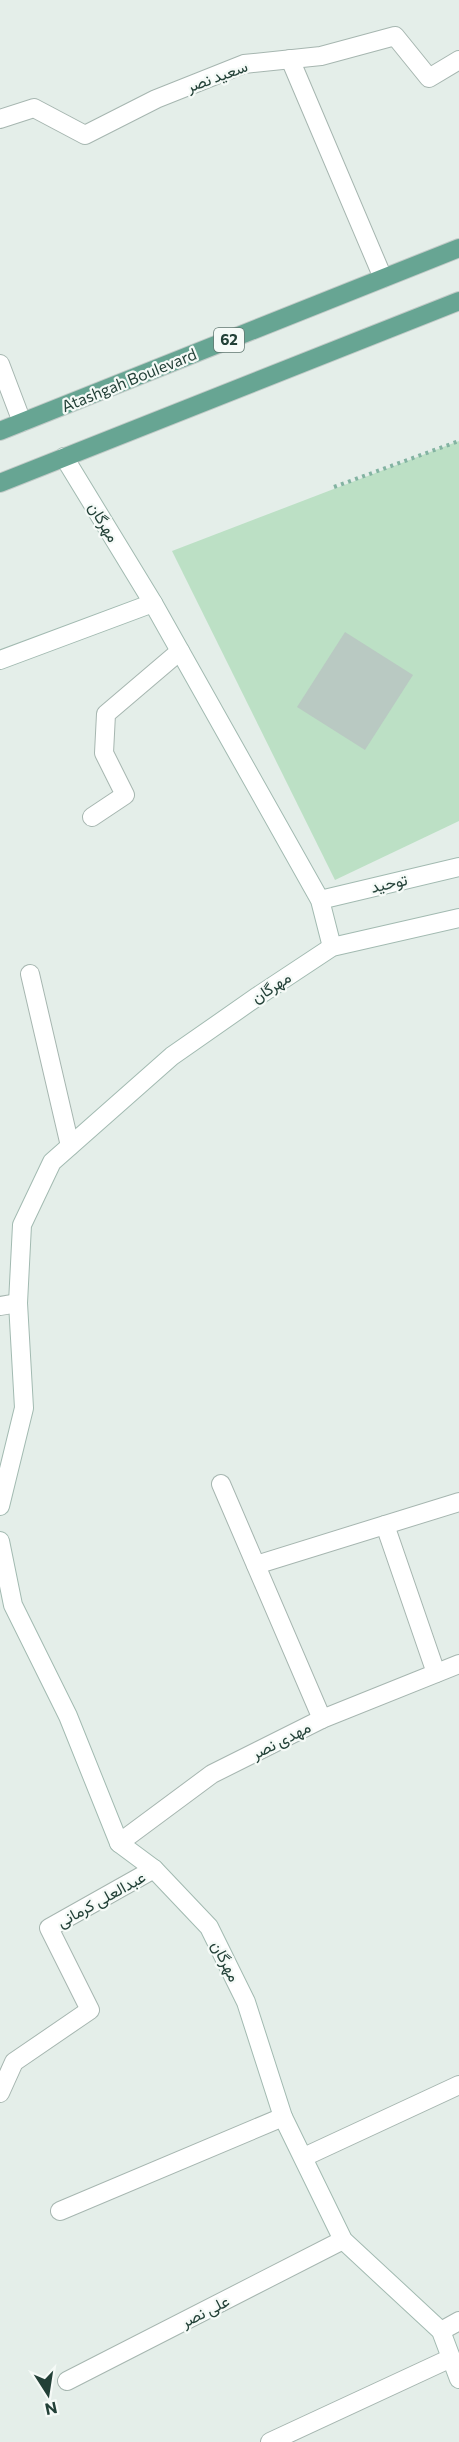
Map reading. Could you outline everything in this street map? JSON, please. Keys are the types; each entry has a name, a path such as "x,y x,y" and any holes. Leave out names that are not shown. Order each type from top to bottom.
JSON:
{"main road":[{"name":"Atashgah Boulevard","path":"0,431 459,248"},
{"path":"0,483 459,301"}],"street":[{"name":"سعید نصر","path":"0,119 34,108 85,135 156,99 244,64 321,56 395,36 429,78 459,60"},
{"path":"290,59 383,278"},
{"path":"0,364 22,422"},
{"name":"مهرگان","path":"0,1506 24,1408 9,1305 22,1225 52,1162 172,1056 332,947 320,900 153,603 64,457"},
{"path":"0,660 153,603"},
{"path":"92,817 125,795 104,753 106,714 180,651"},
{"name":"توحید","path":"320,900 459,867"},
{"path":"332,947 459,918"},
{"path":"30,974 70,1146"},
{"path":"221,1484 322,1719"},
{"path":"256,1565 459,1502"},
{"path":"385,1525 436,1673"},
{"path":"0,1540 6,1604 68,1716 119,1843"},
{"name":"مهدی نصر","path":"119,1843 212,1774 322,1719 459,1664"},
{"name":"مهرگان","path":"119,1843 154,1869 209,1927 246,2002 283,2117 344,2240 441,2331 459,2379"},
{"name":"عبدالعلی کرمانی","path":"0,2093 14,2062 90,2010 49,1928 154,1869"},
{"path":"304,2157 459,2085"},
{"path":"60,2211 283,2117"},
{"name":"علی نصر","path":"67,2381 344,2240"},
{"path":"441,2331 459,2321"},
{"path":"270,2442 451,2358"}],"path":[{"path":"334,487 459,441"}],"green space":[{"path":"459,441 459,821 335,880 172,551"}],"building":[{"path":"345,632 413,675 365,750 297,707"}]}
